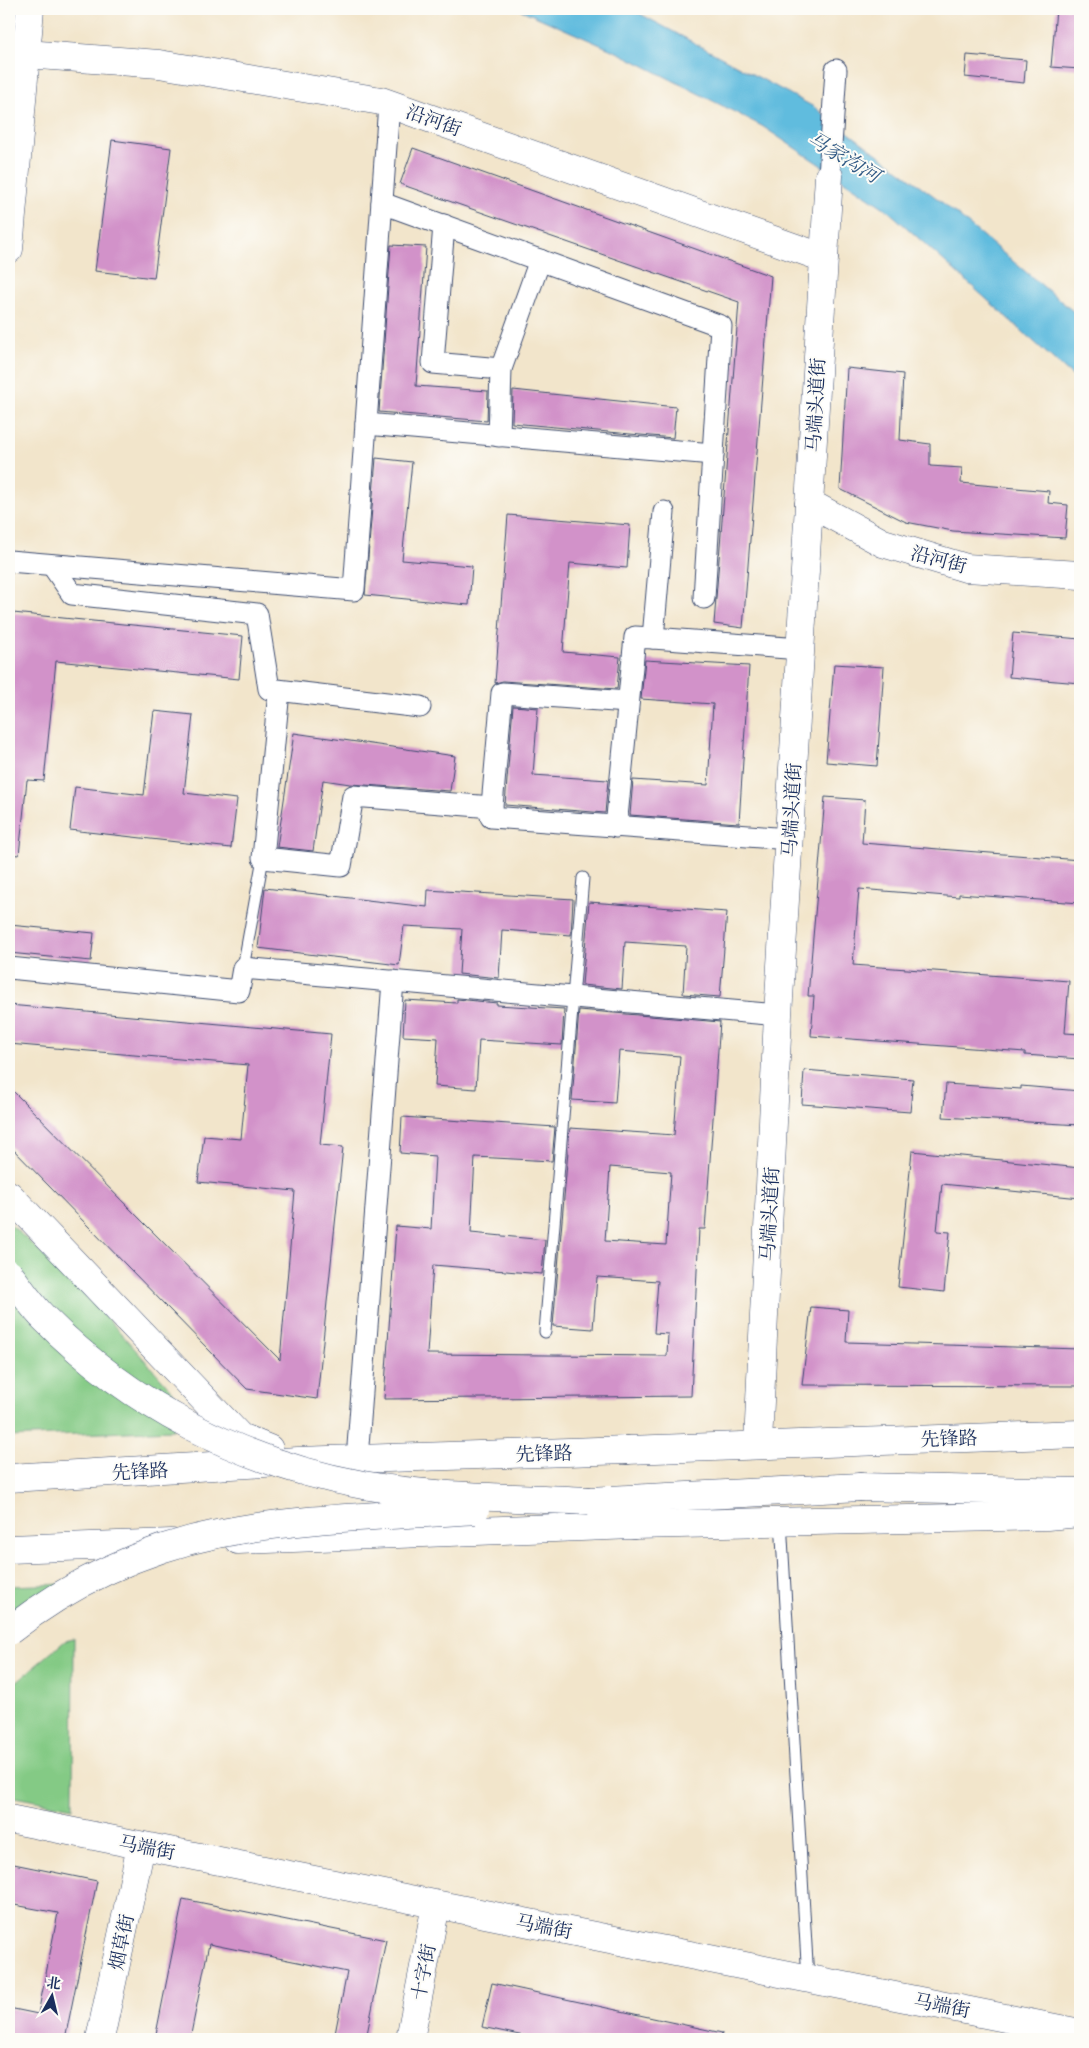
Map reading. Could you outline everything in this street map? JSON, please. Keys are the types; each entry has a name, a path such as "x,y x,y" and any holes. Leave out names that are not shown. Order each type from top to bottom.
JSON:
{"main road":[{"path":"9,249 30,10"},
{"name":"沿河街","path":"26,54 159,64 380,101 824,258"},
{"name":"马端头道街","path":"758,1444 778,1015 829,176"},
{"name":"沿河街","path":"809,503 883,543 966,568 1080,575"},
{"path":"9,1195 240,1437 298,1462"},
{"path":"9,1274 43,1317 88,1360 145,1401 202,1434 262,1459 314,1475 365,1486 430,1493 589,1500"},
{"name":"先锋路","path":"9,1478 298,1462 758,1444 1080,1434"},
{"path":"9,1631 26,1617 75,1586 121,1564 171,1546 217,1534 284,1524 589,1500 860,1486 1080,1492"},
{"path":"9,1549 634,1525 1047,1516 1080,1513"},
{"name":"马端街","path":"9,1819 1080,2033"},
{"name":"烟草街","path":"100,2039 141,1846"},
{"name":"十字街","path":"410,2039 436,1905"}],"street":[{"path":"829,176 836,70"},
{"path":"9,561 354,590 389,104"},
{"path":"382,202 721,326 704,598"},
{"path":"444,225 433,363 501,369"},
{"path":"499,436 501,369 540,260"},
{"path":"366,424 713,454"},
{"path":"653,638 664,512"},
{"path":"52,565 72,594 257,614 269,689 420,707"},
{"path":"616,826 635,637 800,650"},
{"path":"279,691 263,858 341,866 353,796 492,807"},
{"path":"628,702 502,693 491,817 789,839"},
{"path":"9,968 239,991 242,968 778,1015"},
{"path":"357,1460 393,981"}],"lane":[{"path":"242,968 263,858"},
{"path":"545,1332 583,878"},
{"path":"781,1521 808,1979"}],"green space":[{"path":"9,1223 86,1294 183,1403 173,1430 9,1437"},
{"path":"65,1584 9,1623 9,1586"},
{"path":"74,1639 73,1808 9,1796 9,1688 65,1641"}],"water":[{"name":"马家沟河","path":"519,9 631,9 814,107 938,199 1080,317 1080,383 886,209 762,126 621,54"}],"building":[{"path":"1056,9 1080,9 1080,69 1051,67"},
{"path":"967,55 1026,60 1024,83 965,77"},
{"path":"112,140 171,148 154,278 95,271"},
{"path":"413,148 771,276 743,628 714,624 739,302 400,184"},
{"path":"391,245 426,247 416,386 488,391 487,421 379,412"},
{"path":"847,368 903,374 900,440 930,444 930,466 962,468 961,483 1049,491 1048,503 1068,505 1065,538 953,531 906,522 840,489"},
{"path":"513,390 676,407 673,438 512,423"},
{"path":"376,458 412,462 402,560 472,566 469,605 365,595"},
{"path":"508,515 630,525 627,568 570,563 563,652 620,657 617,689 503,681 495,683"},
{"path":"13,613 243,636 239,679 56,661 44,781 27,780 19,855 9,854 9,652"},
{"path":"1013,633 1080,639 1080,683 1009,677"},
{"path":"645,660 749,666 739,823 630,815 633,780 708,785 713,704 641,699"},
{"path":"834,664 884,667 877,766 826,762"},
{"path":"513,706 538,708 533,775 608,780 605,813 505,805"},
{"path":"154,711 193,715 184,793 237,799 231,848 70,830 75,787 144,795"},
{"path":"294,733 455,756 450,791 350,784 323,780 313,851 277,847"},
{"path":"825,797 865,800 862,843 1080,860 1080,903 959,894 959,897 859,889 853,965 1069,981 1065,1033 1080,1034 1080,1059 1025,1055 1025,1052 811,1036 814,996 808,996"},
{"path":"265,888 427,907 428,890 573,899 571,935 502,930 499,978 459,974 462,929 404,926 399,965 258,948"},
{"path":"589,902 727,912 720,997 683,994 686,946 625,942 622,989 582,985"},
{"path":"9,925 94,933 91,961 9,953"},
{"path":"457,999 497,1003 497,1005 564,1009 562,1045 479,1040 476,1089 435,1086 438,1038 403,1036 405,1000 457,1003"},
{"path":"9,1005 331,1034 320,1145 343,1147 317,1399 247,1389 9,1145 9,1087 280,1360 295,1191 198,1182 204,1136 241,1139 248,1065 9,1044"},
{"path":"579,1010 720,1022 705,1229 699,1229 691,1396 384,1399 396,1226 431,1229 435,1156 400,1153 402,1117 555,1127 552,1161 475,1157 471,1233 545,1240 542,1274 433,1265 427,1354 667,1356 668,1334 654,1333 658,1281 597,1277 593,1329 553,1326 570,1128 674,1135 680,1056 619,1051 615,1103 572,1100","holes":["610,1167 671,1172 666,1245 605,1241"]},
{"path":"804,1070 913,1079 910,1112 802,1104"},
{"path":"946,1084 1021,1089 1021,1086 1080,1091 1080,1125 943,1117"},
{"path":"912,1151 1080,1168 1080,1198 942,1184 937,1231 950,1232 944,1292 898,1287"},
{"path":"811,1307 848,1310 846,1342 1080,1349 1080,1386 802,1385"},
{"path":"9,1863 97,1881 65,2039 9,2039 9,2008 38,2014 58,1913 9,1904"},
{"path":"183,1899 386,1940 366,2039 334,2039 347,1972 209,1944 190,2039 155,2039"},
{"path":"492,1983 722,2033 721,2039 538,2039 482,2027"}]}
